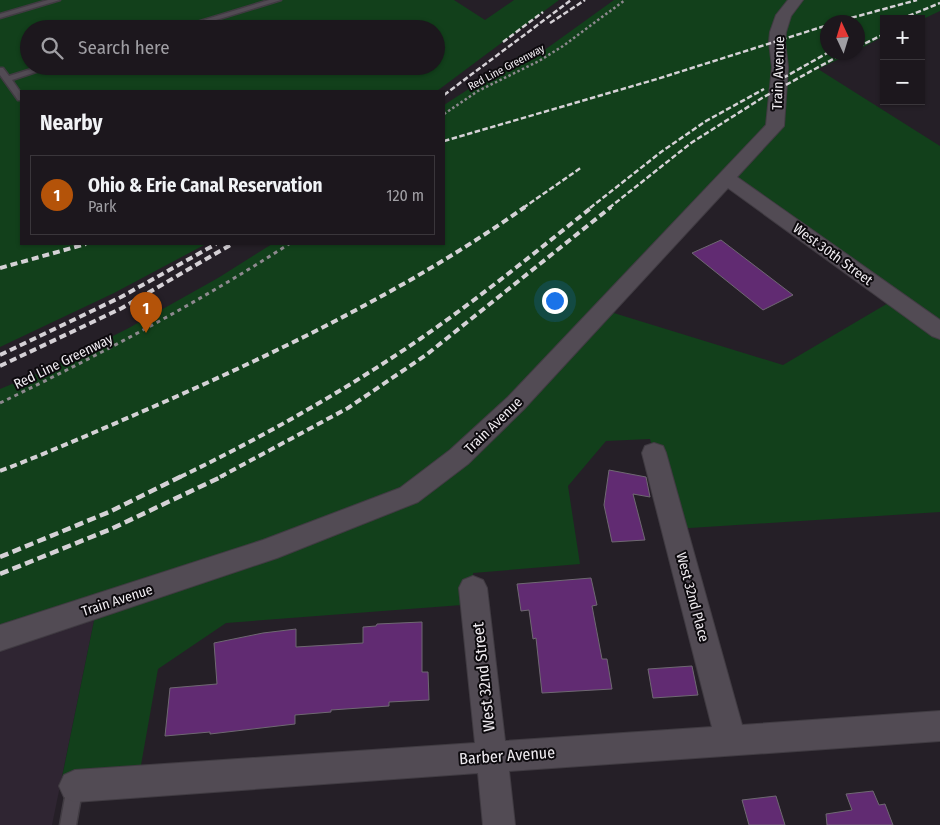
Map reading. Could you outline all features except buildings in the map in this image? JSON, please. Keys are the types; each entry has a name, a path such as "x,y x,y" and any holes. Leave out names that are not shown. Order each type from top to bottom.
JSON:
{"street":[{"name":"Train Avenue","path":"0,638 268,550 409,495 459,457 516,403 776,126 780,67 777,42 778,32 784,15 796,0"},
{"name":"West 30th Street","path":"726,178 940,331"},
{"name":"West 32nd Place","path":"654,453 731,741"},
{"name":"West 32nd Street","path":"473,588 498,825"},
{"name":"Barber Avenue","path":"75,786 940,726"}],"lane":[{"path":"0,16 56,0"},
{"path":"208,20 276,0"},
{"path":"0,70 20,97"},
{"path":"7,79 20,75"},
{"path":"68,825 75,786"}],"path":[{"name":"Red Line Greenway","path":"445,113 478,91 547,56 624,0"},
{"name":"Red Line Greenway","path":"0,403 157,324 228,283 287,245"}],"shaded area":[{"path":"97,606 52,825 0,825 0,638"}],"green space":[{"path":"0,0 454,0 485,20 514,0 559,0 438,90 20,90 20,245 204,245 114,293 0,347"},
{"path":"614,0 940,0 940,11 925,18 925,15 880,15 880,38 865,46 865,15 820,15 820,60 837,60 818,69 940,146 940,512 674,529 650,439 606,441 568,486 580,564 473,573 475,604 226,623 158,669 138,782 60,787 97,606 0,638 0,389 41,372 127,329 218,278 270,245 445,245 445,104 521,55 532,59","holes":["726,178 895,299 783,365 604,310"]}],"railway":[{"path":"445,94 571,0"},
{"path":"550,23 585,0"},
{"path":"862,15 917,0"},
{"path":"911,15 940,3"},
{"path":"503,42 543,12"},
{"path":"445,141 657,79 820,28"},
{"path":"865,44 880,36"},
{"path":"783,78 820,57"},
{"path":"609,208 691,143 762,98 831,60"},
{"path":"590,208 661,152 706,121 764,89"},
{"path":"523,208 582,167"},
{"path":"0,471 164,402 304,337 395,289 482,236 525,207"},
{"path":"182,476 242,446 303,412 362,377 420,339 486,291 592,207"},
{"path":"220,477 348,408 426,355 611,207"},
{"path":"0,268 82,245"},
{"path":"0,355 121,297 214,245"},
{"path":"0,366 122,308 230,245"},
{"path":"0,557 109,512 182,476"},
{"path":"0,574 111,529 223,476"}],"place":[{"name":"Ohio & Erie Canal Reservation","path":"146,333"}]}
